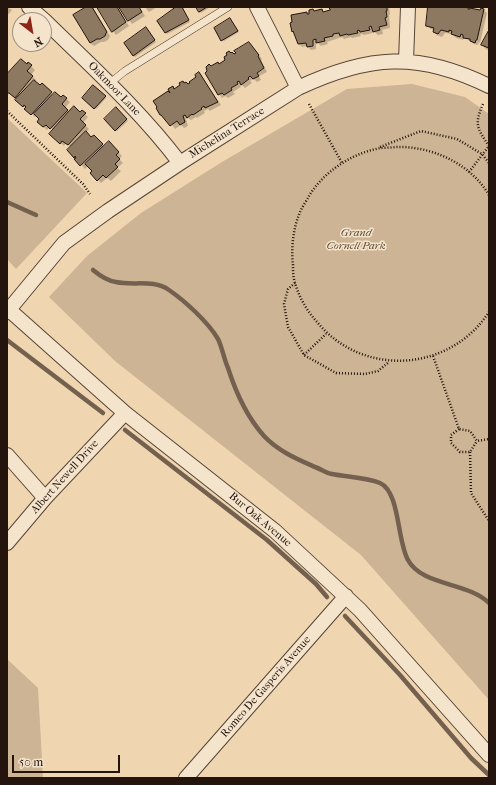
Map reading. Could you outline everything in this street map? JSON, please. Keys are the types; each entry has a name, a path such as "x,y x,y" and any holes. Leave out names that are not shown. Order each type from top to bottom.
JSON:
{"street":[{"path":"257,7 298,88"},
{"path":"406,61 408,7"},
{"name":"Oakmoor Lane","path":"52,26 110,83 163,140 180,163"},
{"name":"Michelina Terrace","path":"8,309 64,243 108,211 180,163 298,88 319,78 354,66 386,61 406,61 449,69 489,86"},
{"name":"Bur Oak Avenue","path":"8,309 125,413 275,531 346,596 489,755"},
{"name":"Albert Newell Drive","path":"7,543 45,498 125,413"},
{"path":"7,455 45,498"},
{"name":"Romeo De Gasperis Avenue","path":"186,778 346,596"}],"lane":[{"path":"110,83 125,71 228,7"}],"path":[{"path":"309,104 342,163"},
{"path":"469,172 489,146 479,130 477,119 483,104"},
{"path":"7,111 83,184 90,194"},
{"path":"489,163 482,154 457,139 422,131 359,154 342,163 316,186 298,215 291,249 295,283 307,311 326,334 356,353 390,361 412,361 433,356 459,343 481,324 489,312"},
{"path":"377,148 410,147 442,155 469,172 489,195"},
{"path":"295,283 288,289 284,304 288,327 304,355 336,373 371,373 378,371 390,361"},
{"path":"304,355 326,334"},
{"path":"433,356 459,429"},
{"path":"459,429 470,431 477,441"},
{"path":"459,429 451,436 451,443 460,452 470,452"},
{"path":"489,439 477,441 470,452 471,493 489,521"}],"green space":[{"name":"Grand Cornell Park","path":"412,84 465,97 489,114 489,700 361,555 115,361 49,297 87,256 141,213 222,162 347,89"},
{"path":"7,118 87,193 16,269 7,259"},
{"path":"7,659 38,688 43,778 7,778"}],"building":[{"path":"86,7 92,7 107,32 105,36 90,43 73,15"},
{"path":"97,7 117,7 126,22 112,32"},
{"path":"119,7 139,7 142,12 128,21"},
{"path":"176,7 182,7 189,20 165,33 157,21"},
{"path":"196,7 207,7 199,12"},
{"path":"329,7 387,7 387,17 385,18 387,25 379,27 380,30 373,32 371,26 369,27 370,30 360,32 359,30 357,31 358,33 340,36 339,33 333,34 333,36 324,38 325,41 316,43 316,39 313,40 313,46 307,47 306,43 298,44 293,31 292,32 290,23 292,22 291,15 307,12 307,14 309,14 309,10 313,9 314,11 322,9 323,12 330,10"},
{"path":"428,7 468,7 468,9 484,9 475,43 470,41 470,39 463,38 463,35 461,34 460,37 451,34 452,31 449,30 449,32 441,30 438,34 433,32 434,28 426,26"},
{"path":"230,18 238,31 221,41 214,28"},
{"path":"146,27 155,40 133,56 124,43"},
{"path":"489,30 489,48 481,45"},
{"path":"249,42 259,55 258,56 264,68 257,73 259,76 253,79 250,76 248,78 249,79 241,85 239,81 237,82 238,84 231,88 232,90 224,95 222,93 218,95 205,73 207,71 206,67 209,64 211,66 218,62 219,64 225,60 224,57 227,55 226,53 229,51 234,54 236,53 234,51"},
{"path":"21,59 27,64 28,62 32,65 27,71 33,76 15,98 7,93 7,74"},
{"path":"199,72 218,102 205,108 204,106 201,108 202,109 187,118 185,115 183,116 185,122 180,125 177,121 170,126 160,115 153,101 168,91 170,93 168,89 173,86 174,89 183,81 184,83 190,83 189,82 196,77 195,75"},
{"path":"34,80 40,85 42,83 52,92 31,115 24,109 26,107 24,105 23,107 15,100"},
{"path":"93,85 106,96 94,109 82,98"},
{"path":"55,92 61,97 63,95 67,98 62,104 68,110 50,129 46,125 43,127 37,122 39,119 34,114"},
{"path":"74,106 80,112 82,110 86,113 80,119 86,125 68,145 62,141 60,144 49,134"},
{"path":"116,107 127,119 115,131 104,119"},
{"path":"86,131 91,137 94,135 103,144 80,166 74,159 76,158 75,156 74,158 67,150"},
{"path":"109,141 119,152 116,155 120,159 115,164 118,167 106,178 103,175 97,181 90,173 92,171 85,164"}],"waterway":[{"path":"7,202 36,215"},
{"path":"93,270 104,278 113,281 150,284 163,287 182,300 196,312 214,332 221,346 234,386 242,404 252,420 269,441 288,454 328,473 369,479 380,483 386,488 391,496 395,506 404,552 408,560 415,568 424,575 469,591 480,596 489,603"},
{"path":"7,340 103,413"},
{"path":"125,430 267,540 316,584 327,597"},
{"path":"345,616 400,675 471,758 489,775"}]}
